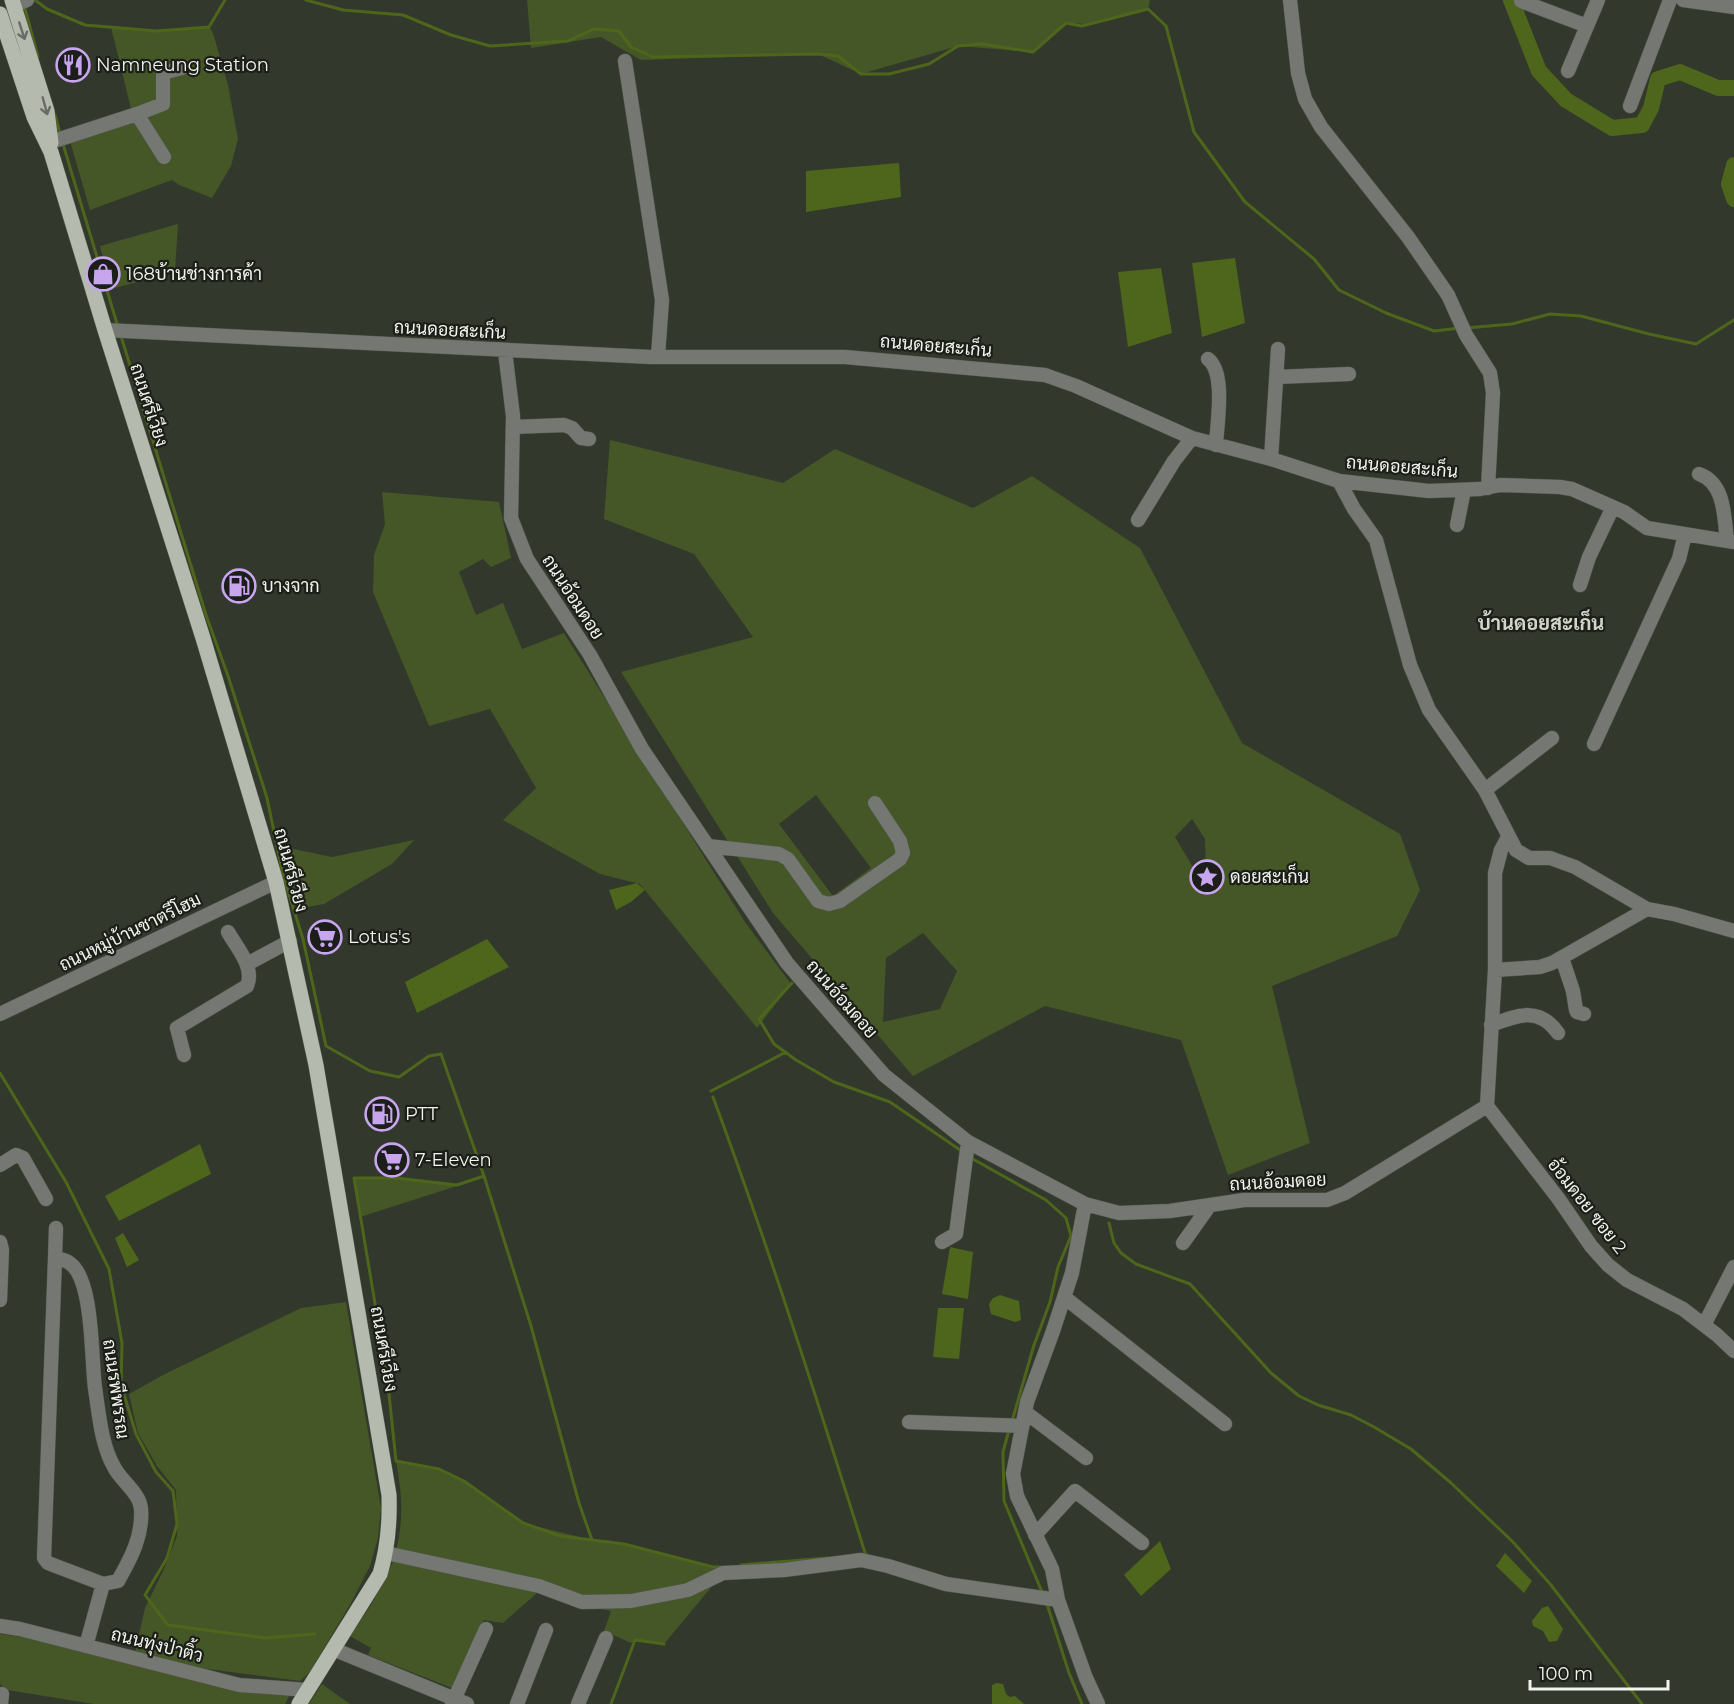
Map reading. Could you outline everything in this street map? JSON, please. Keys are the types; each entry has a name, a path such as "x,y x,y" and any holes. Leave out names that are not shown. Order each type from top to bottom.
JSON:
{"main road":[{"name":"ถนนศรีเวียง","path":"18,2 47,111 58,142 105,330 203,638 276,882 318,1073 389,1495 390,1524 380,1574 298,1704"},
{"name":"ถนนศรีเวียง","path":"0,14 34,117 58,142"}],"street":[{"path":"1290,0 1298,73 1305,99 1322,127 1407,237 1448,295 1466,335 1490,373 1493,393 1488,488"},
{"path":"1568,71 1598,0"},
{"path":"1630,106 1670,0"},
{"path":"1684,0 1734,7"},
{"path":"1521,1 1587,26"},
{"path":"625,61 662,300 658,356"},
{"path":"58,142 163,104 163,75 182,68"},
{"path":"137,114 164,157"},
{"name":"ถนนดอยสะเก็น","path":"105,330 506,351 658,356 845,357 1045,375 1076,386 1192,438 1271,459 1339,481 1399,489 1464,490 1500,485 1560,487 1572,489 1613,507 1647,528 1731,541"},
{"path":"1271,459 1278,348"},
{"name":"ถนนอ้อมดอย","path":"506,351 513,427 511,518 527,559 590,656 642,749 787,963 884,1075 969,1142 1085,1204 1119,1213 1170,1211 1244,1200 1327,1200 1345,1193 1487,1106"},
{"path":"1208,359 1215,366 1219,381 1216,445"},
{"path":"1275,377 1349,374"},
{"path":"513,427 564,425 572,428 581,438 589,439"},
{"path":"1138,520 1174,461 1192,438"},
{"path":"1699,474 1710,478 1716,485 1731,541"},
{"path":"1339,481 1354,509 1376,540 1410,665 1429,710 1485,790 1516,850 1529,858 1550,858 1575,867 1647,909 1734,931"},
{"path":"1457,525 1464,490"},
{"path":"1580,585 1589,557 1613,507"},
{"path":"1594,744 1679,560 1685,534"},
{"path":"1485,790 1552,738"},
{"path":"708,846 779,854 788,859 818,901 829,904 840,901 900,859 903,853 900,840 875,803"},
{"path":"1487,1106 1495,970 1494,873 1501,850 1508,837"},
{"name":"ถนนหมู่บ้านชาตรีโฮม","path":"0,1014 276,882"},
{"path":"1495,970 1540,967 1562,958 1647,909"},
{"path":"184,1054 177,1028 247,986 251,977 247,964 228,932"},
{"path":"247,964 290,940"},
{"path":"1562,958 1573,991 1576,1010 1584,1014"},
{"path":"1491,1025 1533,1014 1547,1022 1558,1033"},
{"name":"อ้อมดอย ซอย 2","path":"1487,1106 1558,1198 1591,1246 1608,1265 1627,1280 1683,1309 1734,1351"},
{"path":"942,1242 956,1234 969,1142"},
{"path":"0,1165 16,1155 23,1158 46,1199"},
{"path":"1085,1204 1072,1273 1026,1401 1013,1474 1017,1496 1052,1569 1058,1600 1086,1678 1098,1704"},
{"path":"1183,1243 1210,1205"},
{"path":"56,1228 44,1558 48,1563 103,1584 86,1646"},
{"path":"0,1242 2,1250 0,1300"},
{"name":"ถนนรพีพรรณ","path":"55,1258 70,1262 80,1275 88,1300 95,1387 106,1450 114,1469 138,1499 141,1507 140,1535 135,1550 118,1581 103,1584"},
{"path":"1704,1325 1734,1267"},
{"path":"1064,1297 1225,1424"},
{"path":"1024,1412 1086,1458"},
{"path":"909,1422 1022,1426"},
{"path":"1035,1535 1075,1491 1142,1544"},
{"path":"386,1553 539,1586 582,1602 631,1601 687,1590 723,1573 784,1570 861,1560 946,1584 1058,1600"},
{"name":"ถนนทุ่งป่าติ้ว","path":"0,1626 20,1629 239,1685 307,1690"},
{"path":"333,1649 458,1702 486,1629"},
{"path":"517,1704 546,1630"},
{"path":"578,1704 606,1638"}],"shaded area":[{"path":"527,0 1150,0 1148,9 1089,24 1066,23 1033,52 958,46 861,74 818,54 641,60 601,37 531,48"},
{"path":"111,27 157,31 209,27 213,33 228,85 238,139 231,166 212,198 172,180 90,210 70,141 134,121"},
{"path":"899,163 901,197 806,212 806,171"},
{"path":"178,224 175,272 111,289 100,246"},
{"path":"1235,258 1245,323 1202,337 1192,263"},
{"path":"1161,268 1172,333 1128,347 1118,272"},
{"path":"610,440 783,483 835,449 973,508 1032,476 1140,548 1242,743 1400,834 1420,890 1397,936 1272,986 1310,1143 1228,1175 1181,1040 1045,1006 913,1076 773,913 621,672 753,637 694,554 604,519","holes":["816,795 871,868 833,896 779,824","1192,819 1205,839 1206,889 1175,837","923,933 957,971 940,1009 883,1022 886,958"]},
{"path":"382,492 499,502 511,558 491,567 483,559 459,572 476,615 503,603 522,649 564,633 745,922 791,984 757,1028 640,884 600,874 503,820 536,788 490,709 429,726 373,592 374,555 385,524"},
{"path":"414,840 392,864 324,904 296,909 284,847 332,857"},
{"path":"637,883 645,890 631,902 616,910 609,890"},
{"path":"487,939 509,967 417,1013 405,982"},
{"path":"200,1144 211,1174 119,1221 105,1196"},
{"path":"354,1178 398,1178 457,1186 360,1217"},
{"path":"123,1233 139,1260 127,1267 115,1238"},
{"path":"950,1247 973,1252 968,1299 942,1294"},
{"path":"1000,1295 1019,1301 1021,1320 1015,1322 991,1314 989,1304 993,1298"},
{"path":"346,1302 381,1508 378,1538 370,1566 310,1672 300,1681 176,1665 135,1653 145,1608 177,1536 176,1490 157,1466 138,1433 129,1394 301,1308"},
{"path":"938,1308 964,1308 959,1359 933,1357"},
{"path":"396,1461 439,1469 464,1481 523,1523 592,1540 624,1544 713,1567 723,1573 664,1644 636,1640 631,1643 604,1631 611,1611 585,1606 555,1586 396,1551 401,1506"},
{"path":"1160,1541 1171,1569 1141,1596 1124,1575"},
{"path":"1505,1553 1532,1581 1524,1593 1496,1566"},
{"path":"394,1560 537,1593 503,1623 484,1620 452,1688 368,1655 371,1648 350,1636 371,1605"},
{"path":"1548,1606 1563,1629 1557,1641 1549,1642 1543,1631 1533,1626 1532,1621 1542,1608"},
{"path":"0,1634 30,1638 234,1691 289,1696 285,1704 94,1704 7,1690 0,1684"},
{"path":"322,1684 350,1704 309,1704"},
{"path":"1003,1684 1006,1694 1010,1697 1015,1696 1024,1704 992,1704 992,1685"}],"waterway":[{"path":"35,0 47,9 85,25 157,31 209,27 225,0"},
{"path":"306,0 343,10 403,15 451,35 490,46 568,41 594,29 619,31 631,47 653,57 818,54 838,56 861,74 889,74 929,64 958,46 982,44 1033,52 1066,23 1082,26 1148,9 1166,26 1194,132 1245,202 1314,259 1339,290 1386,313 1434,331 1460,328"},
{"path":"1511,0 1539,71 1566,100 1612,128 1642,125 1651,108 1658,79 1680,72 1718,88 1734,88"},
{"path":"24,5 38,57"},
{"path":"55,115 60,134"},
{"path":"63,144 118,327"},
{"path":"1734,165 1729,184 1734,199"},
{"path":"1466,328 1512,324 1550,314 1581,316 1696,344 1734,320"},
{"path":"121,336 206,615 267,798 283,875 303,939 326,1046 370,1071 399,1077 429,1056 441,1054 484,1176"},
{"path":"792,983 759,1019 774,1044 834,1082 890,1102 963,1152"},
{"path":"711,1091 786,1052"},
{"path":"0,1073 66,1182 109,1269 122,1343 121,1385 136,1434 156,1472 173,1491 177,1524 167,1558 145,1595 168,1625 265,1638 315,1634"},
{"path":"713,1097 754,1211 866,1556"},
{"path":"971,1158 1046,1200 1066,1218 1071,1236 1058,1267 1050,1302 1034,1345 1012,1421"},
{"path":"592,1540 579,1503 531,1326 484,1176 457,1185 396,1178 354,1178 387,1375 396,1461 439,1469 464,1481 523,1523 560,1536 624,1544 713,1567 722,1567"},
{"path":"1109,1223 1114,1243 1121,1253 1136,1264 1190,1284 1271,1373 1299,1396 1318,1405 1351,1415 1374,1427 1411,1449 1450,1482 1513,1542 1551,1585 1642,1704"},
{"path":"1009,1430 1003,1452 1004,1501 1042,1592"},
{"path":"741,1565 827,1558"},
{"path":"1047,1604 1069,1673 1082,1704"},
{"path":"611,1704 635,1640 664,1644"}],"place":[{"name":"Namneung Station","path":"73,65"},
{"name":"168บ้านช่างการค้า","path":"103,274"},
{"name":"บางจาก","path":"239,586"},
{"name":"ดอยสะเก็น","path":"1207,877"},
{"name":"Lotus's","path":"325,937"},
{"name":"PTT","path":"382,1114"},
{"name":"7-Eleven","path":"392,1160"}],"district":[{"name":"บ้านดอยสะเก็น","path":"1541,623"}]}
